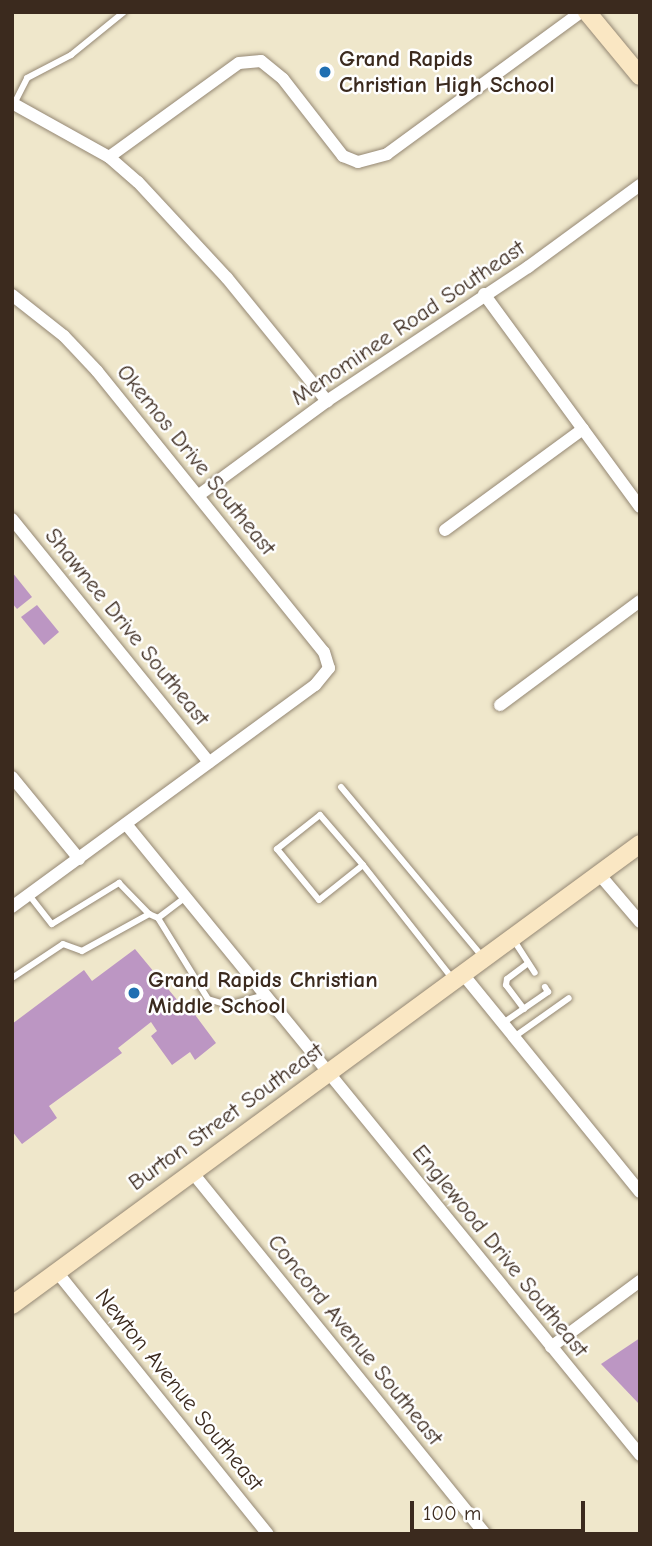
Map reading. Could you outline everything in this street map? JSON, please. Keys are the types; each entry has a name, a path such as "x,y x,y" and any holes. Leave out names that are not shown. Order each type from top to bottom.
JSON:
{"main road":[{"path":"587,12 640,76"},
{"name":"Burton Street Southeast","path":"12,1305 640,844"}],"street":[{"path":"109,157 239,62 261,61 283,79 343,156 358,162 387,154 581,12"},
{"path":"13,103 109,157 227,278 327,401"},
{"name":"Menominee Road Southeast","path":"199,495 327,401 640,185"},
{"path":"484,294 640,507"},
{"name":"Okemos Drive Southeast","path":"12,295 64,336 199,495 324,652 329,668 315,685 209,762"},
{"path":"445,530 583,429"},
{"name":"Shawnee Drive Southeast","path":"12,519 209,762"},
{"path":"500,705 640,601"},
{"path":"12,907 209,762"},
{"path":"12,777 79,859"},
{"name":"Englewood Drive Southeast","path":"126,824 640,1455"},
{"path":"599,874 640,922"},
{"path":"458,976 503,1023 640,1192"},
{"name":"Concord Avenue Southeast","path":"192,1172 485,1534"},
{"name":"Newton Avenue Southeast","path":"57,1272 268,1534"},
{"path":"551,1347 640,1281"}],"lane":[{"path":"13,103 27,78 71,55 124,12"},
{"path":"341,787 484,957"},
{"path":"363,865 319,901 278,849 320,815 363,865 458,976"},
{"path":"29,895 52,924 111,884 124,886 137,905 158,918 208,999 228,1005 265,995"},
{"path":"158,918 186,897"},
{"path":"12,978 63,944 82,951 149,914"},
{"path":"512,937 535,973"},
{"path":"524,1009 506,985 507,979 528,963"},
{"path":"503,1023 546,989"},
{"path":"514,1037 569,998"}],"building":[{"path":"12,572 32,597 17,609 12,603"},
{"path":"37,605 59,632 44,645 21,617"},
{"path":"135,949 178,1001 175,1004 182,1014 190,1008 216,1043 195,1060 190,1052 172,1065 151,1036 157,1031 151,1022 118,1048 122,1053 49,1106 57,1118 22,1144 12,1131 12,1024 84,970 92,981"},
{"path":"640,1338 640,1405 601,1364"}],"place":[{"name":"Grand Rapids Christian High School","path":"325,72"},
{"name":"Grand Rapids Christian Middle School","path":"134,993"}]}
